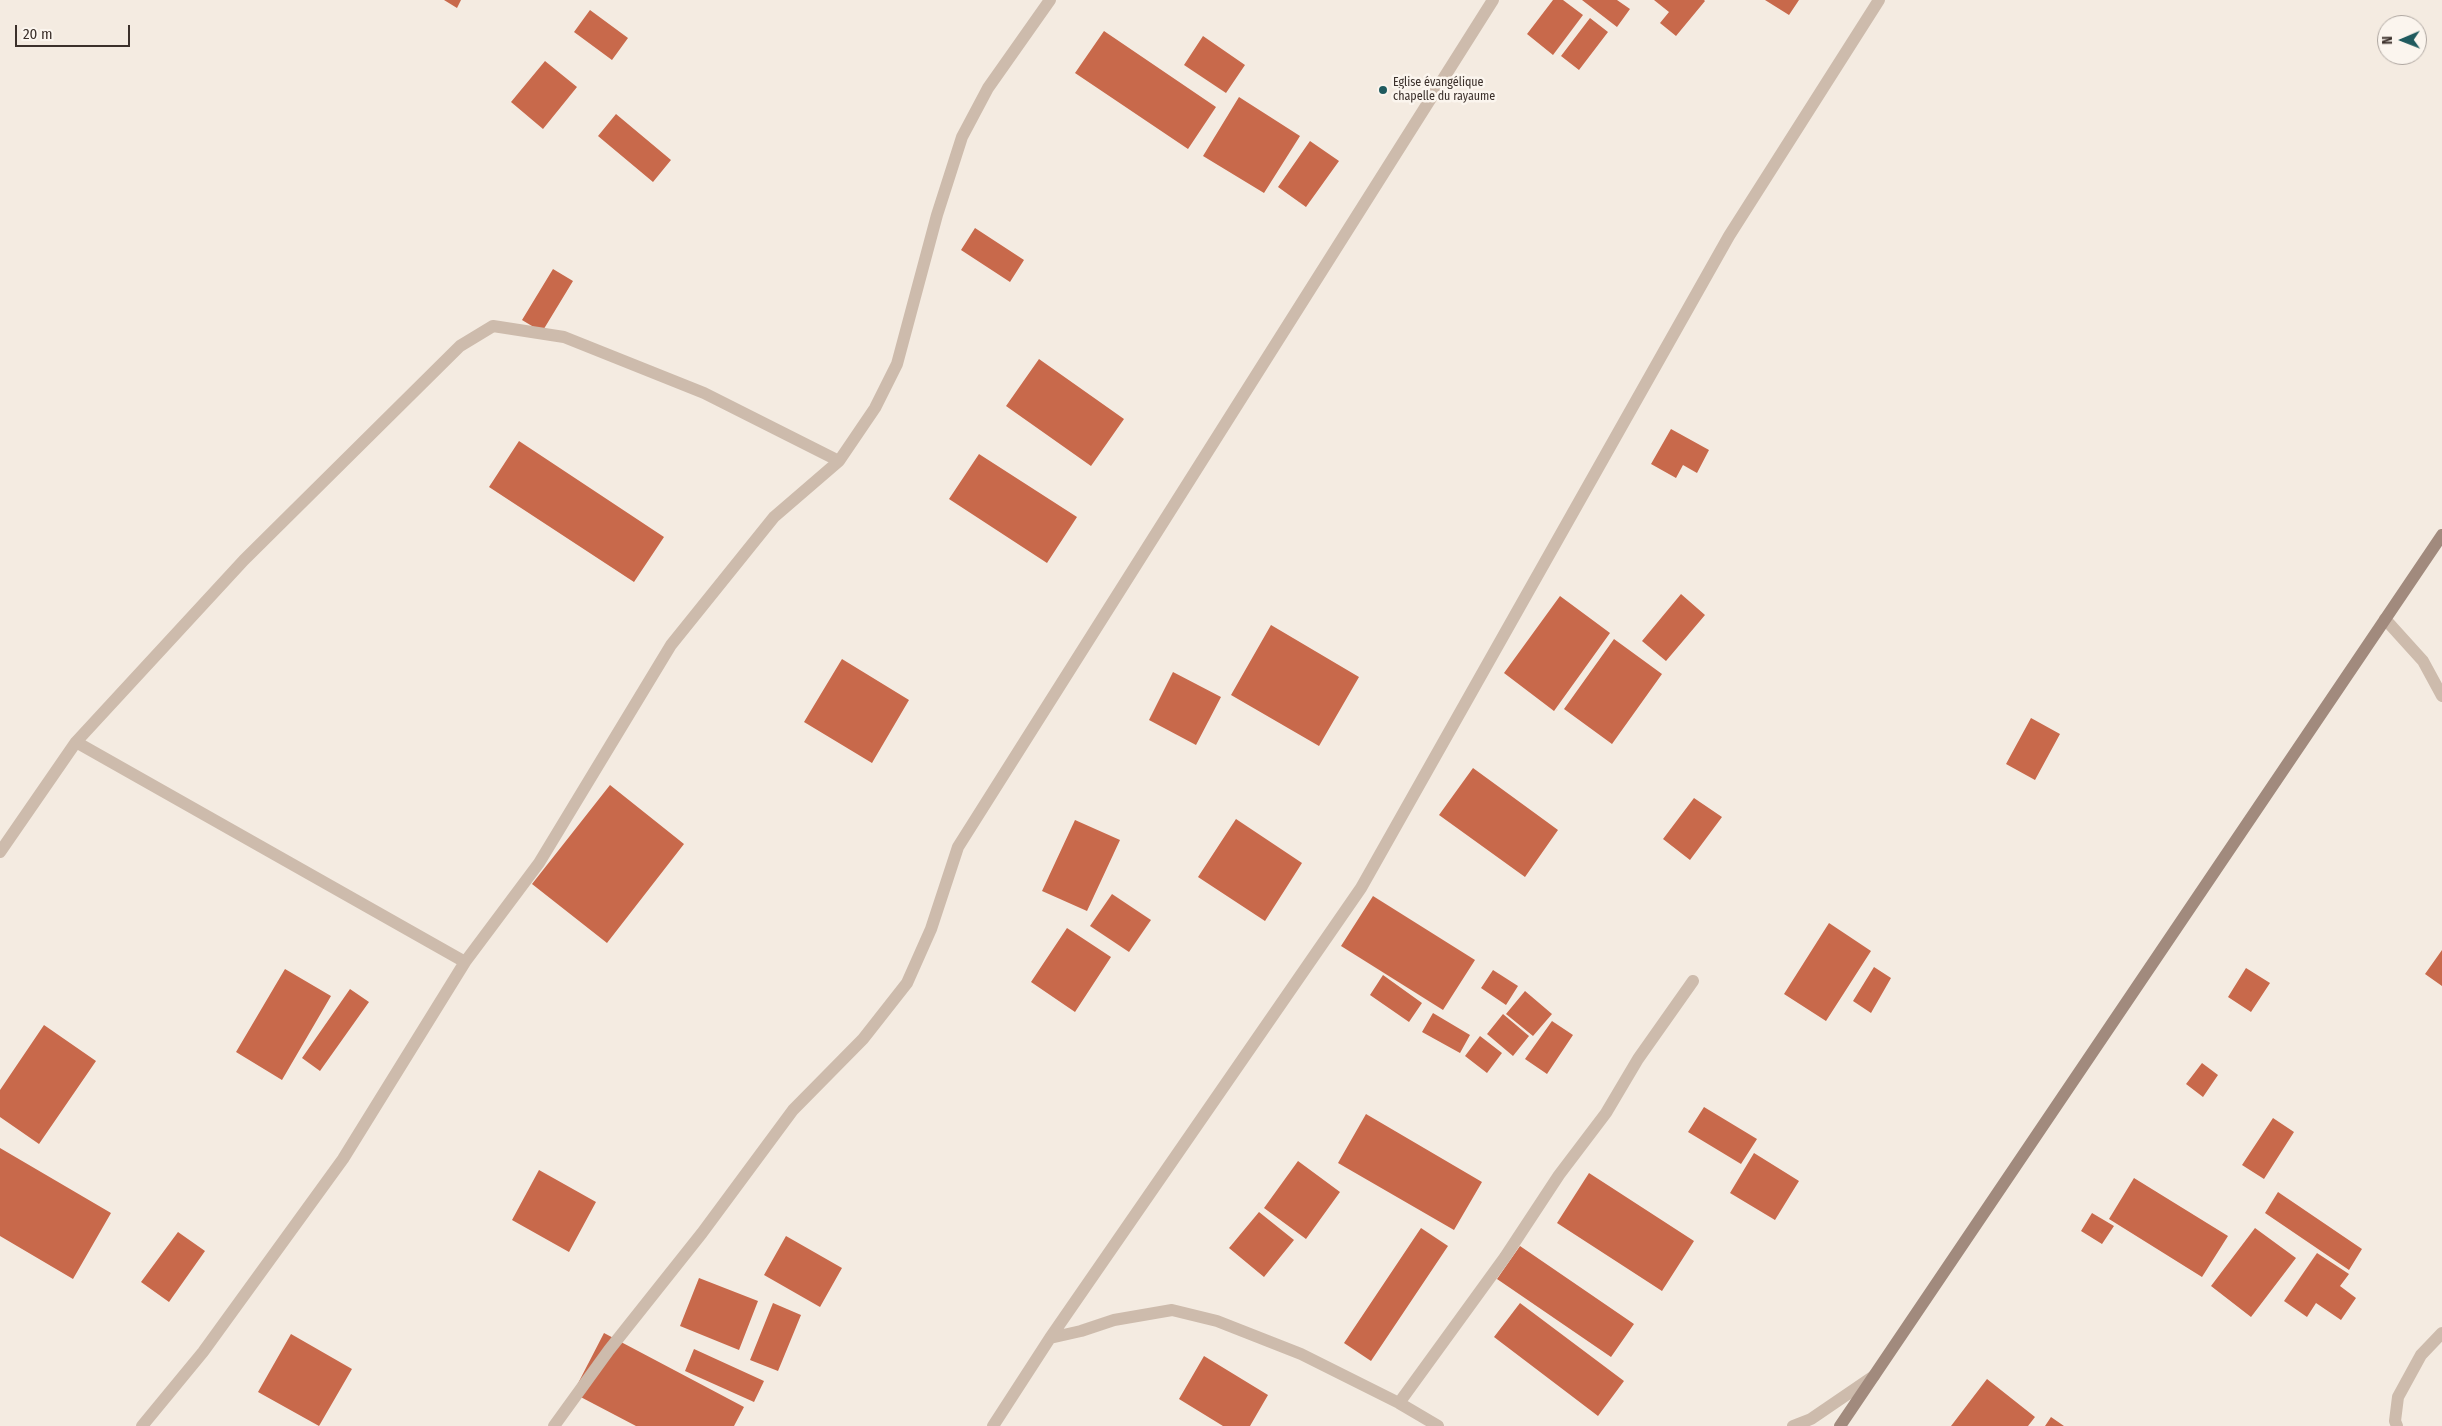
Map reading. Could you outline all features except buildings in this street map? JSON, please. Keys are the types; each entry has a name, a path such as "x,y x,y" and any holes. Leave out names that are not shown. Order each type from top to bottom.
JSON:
{"street":[{"path":"142,1426 203,1352 343,1159 465,962 539,863 671,646 774,517 839,461 875,408 897,364 937,215 962,137 988,88 1050,0"},
{"path":"554,1426 609,1350 702,1233 793,1110 863,1039 907,983 931,929 958,846 1494,0"},
{"path":"993,1426 1050,1338 1361,888 1729,236 1878,0"},
{"path":"0,852 76,742 251,553 460,346 493,326 564,337 704,392 839,461"},
{"path":"1840,1426 2442,535"},
{"path":"2385,619 2423,660 2442,696"},
{"path":"76,742 465,962"},
{"path":"1399,1403 1442,1341 1505,1257 1549,1190 1606,1113 1638,1059 1693,981"},
{"path":"1050,1338 1081,1331 1114,1320 1172,1310 1216,1321 1301,1354 1399,1403 1419,1421 1438,1426"},
{"path":"2397,1426 2395,1421 2398,1397 2421,1356 2442,1333"},
{"path":"1793,1426 1811,1419 1874,1376"}],"place":[{"name":"Eglise évangélique chapelle du rayaume","path":"1383,90"}]}
